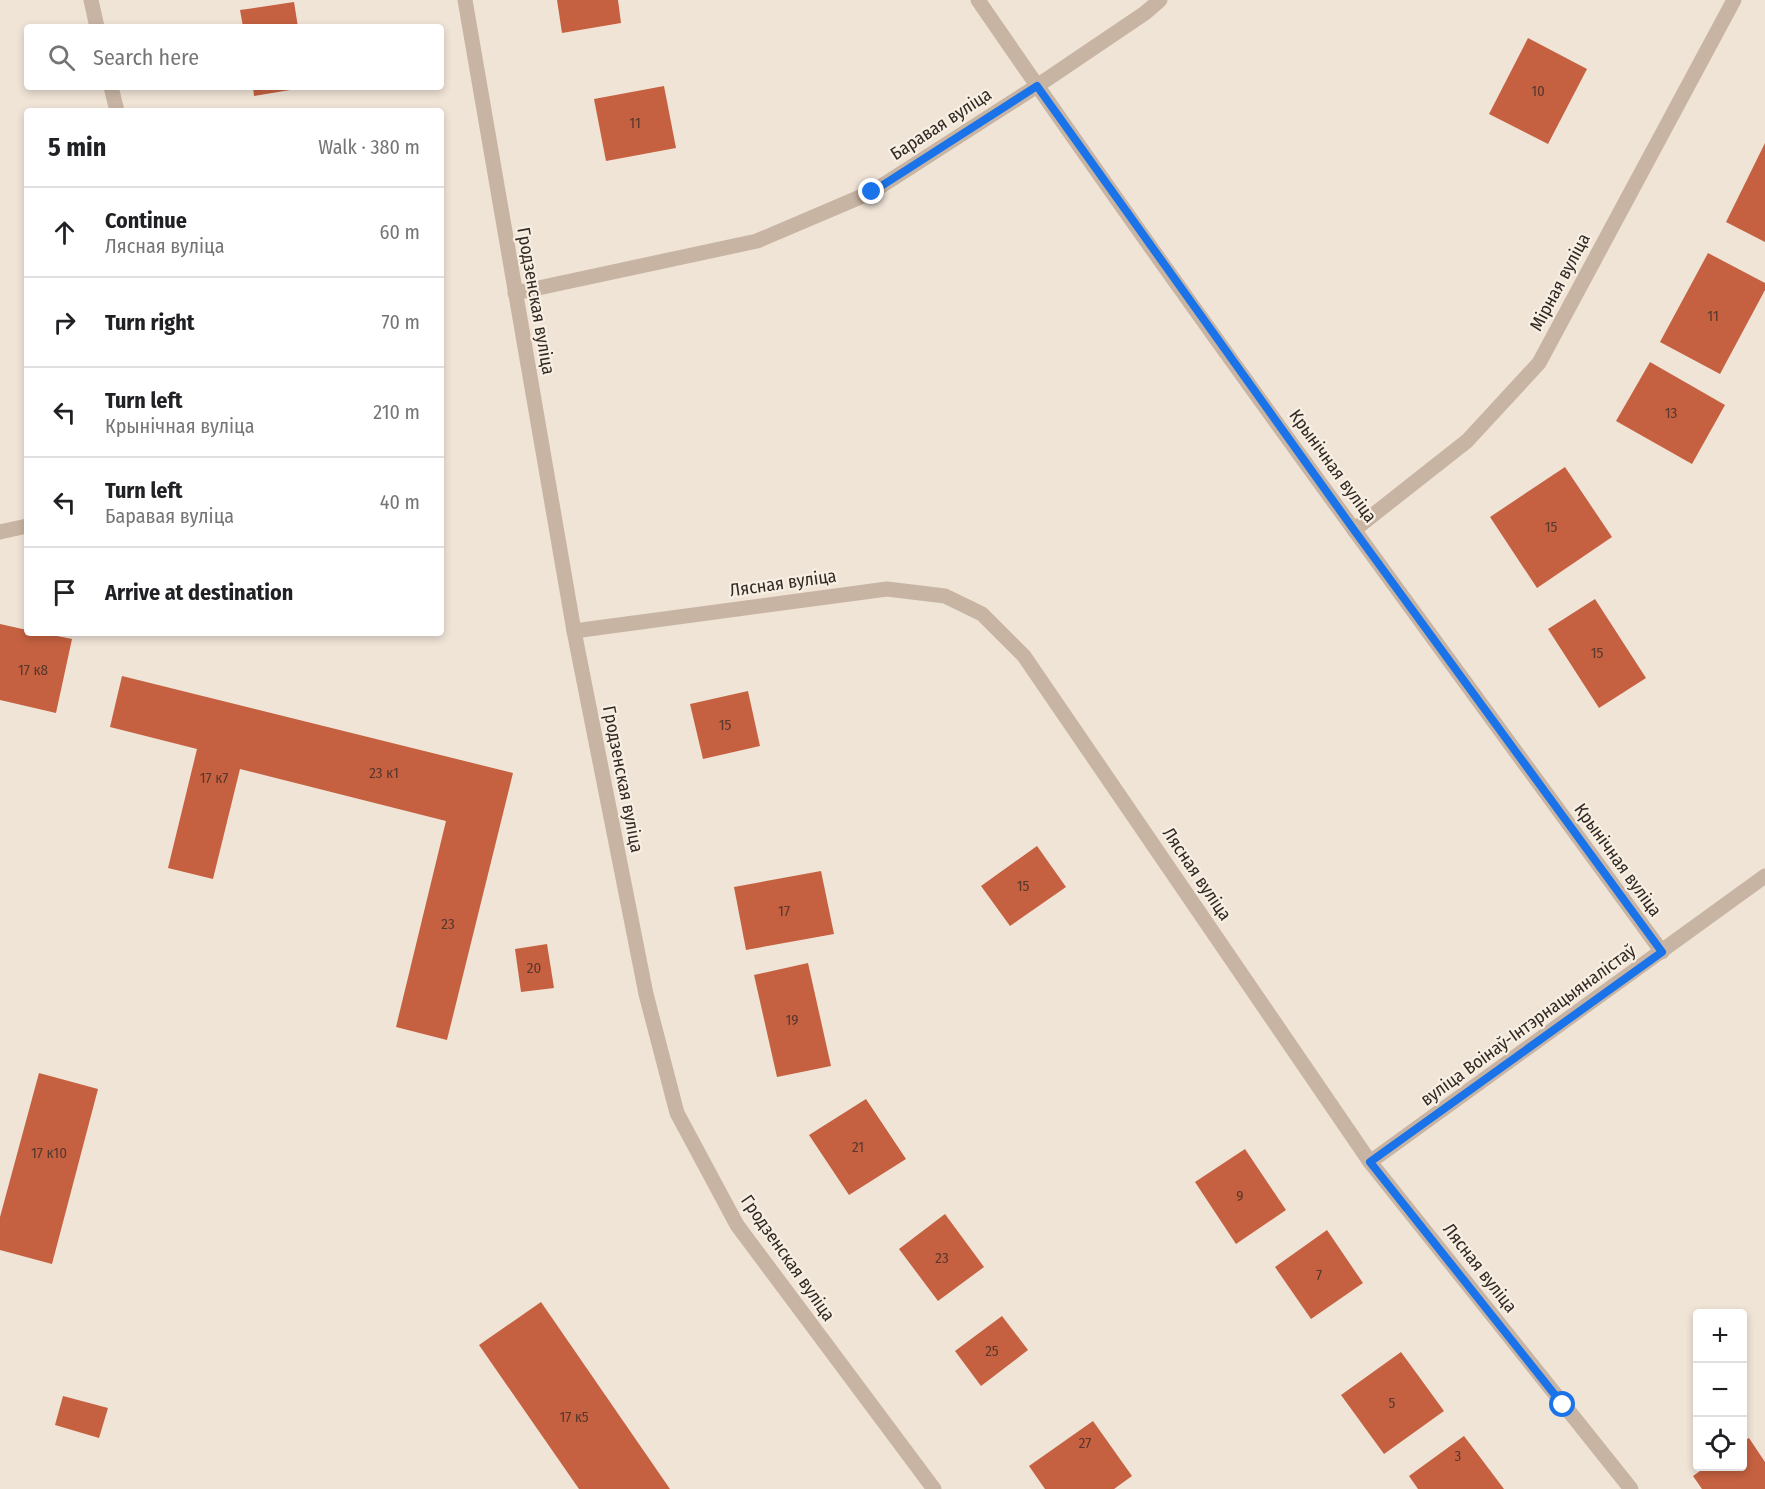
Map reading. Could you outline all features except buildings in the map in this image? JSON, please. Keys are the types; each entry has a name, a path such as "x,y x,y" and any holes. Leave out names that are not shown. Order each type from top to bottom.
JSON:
{"street":[{"path":"91,0 96,24"},
{"name":"Гродзенская вуліца","path":"465,0 574,631 646,994 677,1113 737,1225 934,1489"},
{"name":"Крынічная вуліца","path":"978,0 1354,530 1662,952"},
{"name":"Баравая вуліца","path":"515,293 757,241 872,192 1037,86 1160,0"},
{"name":"Мірная вуліца","path":"1354,530 1467,441 1539,363 1734,0"},
{"path":"112,90 116,108"},
{"path":"0,532 24,527"},
{"name":"Лясная вуліца","path":"574,631 887,588 945,596 982,614 1024,656 1370,1162 1631,1489"},
{"name":"вуліца Воінаў-Інтэрнацыяналістаў","path":"1370,1162 1765,876"}],"route":[{"path":"872,192 1037,86 1354,530 1662,952 1370,1162 1563,1405"}]}
